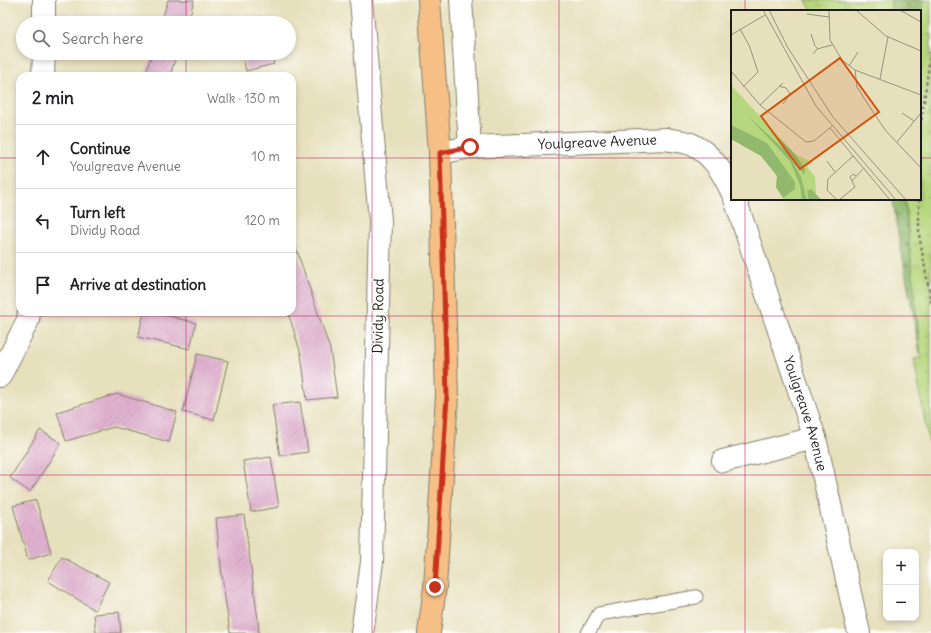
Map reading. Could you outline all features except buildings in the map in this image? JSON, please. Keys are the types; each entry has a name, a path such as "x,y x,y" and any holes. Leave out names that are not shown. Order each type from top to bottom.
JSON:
{"main road":[{"path":"429,0 440,153 447,396 435,587 429,633"}],"street":[{"path":"44,0 44,16"},
{"name":"Dividy Road","path":"361,0 380,221 372,562 362,633"},
{"path":"461,0 470,147"},
{"path":"43,72 44,60"},
{"name":"Youlgreave Avenue","path":"440,153 470,147 666,139 692,145 711,158 724,176 731,190"},
{"name":"Youlgreave Avenue","path":"735,200 815,438 859,633"},
{"path":"0,376 28,320 28,316"},
{"path":"723,461 815,438"}],"lane":[{"path":"588,633 599,614 696,598"}],"path":[{"path":"921,124 931,48"},
{"path":"919,200 919,234 931,302"}],"green space":[{"path":"806,0 931,0 931,455 914,359 921,358 893,200 921,200 921,10 811,10"},
{"path":"891,0 924,0 921,17 921,10 891,10"},
{"path":"893,200 905,200 921,358"}],"route":[{"path":"435,587 447,396 440,153 470,147"}]}
